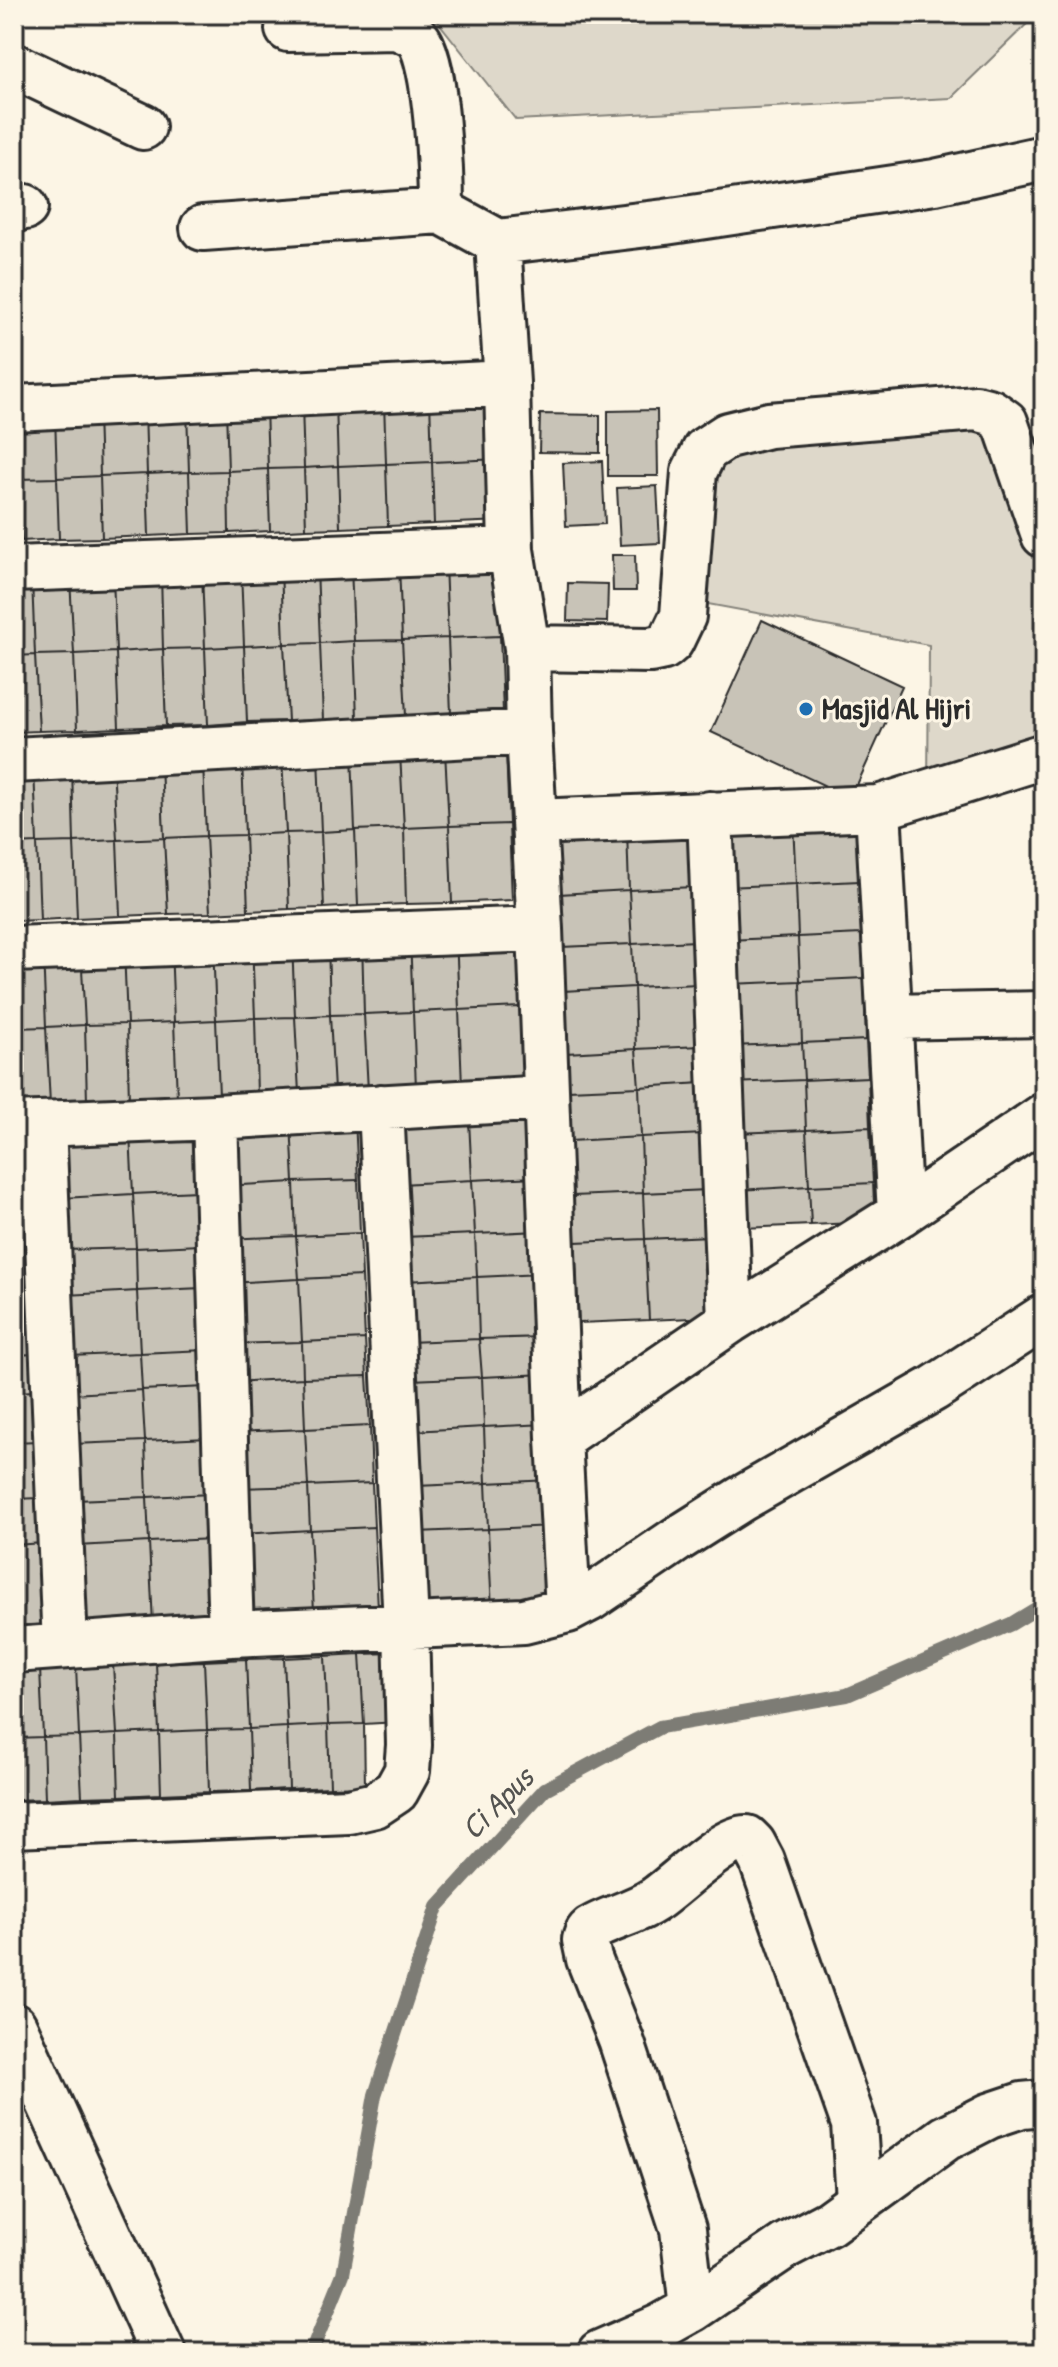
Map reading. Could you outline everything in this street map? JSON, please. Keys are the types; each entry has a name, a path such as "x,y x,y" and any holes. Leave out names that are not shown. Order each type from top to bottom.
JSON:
{"street":[{"path":"288,29 389,21 417,38 424,50 433,86 441,211"},
{"path":"14,68 143,127"},
{"path":"203,228 441,211 498,242 665,222 920,184 1044,158"},
{"path":"498,242 507,383 511,550 527,648 568,1610"},
{"path":"14,408 507,383"},
{"path":"527,648 650,650 664,647 671,641 683,616 694,472 705,450 728,435 769,425 976,408 991,412 1005,422 1044,535"},
{"path":"14,569 511,550"},
{"path":"14,760 529,732"},
{"path":"534,822 878,808 1044,756"},
{"path":"878,808 900,1214"},
{"path":"710,814 730,1321"},
{"path":"14,949 540,929"},
{"path":"889,1017 1044,1014"},
{"path":"65,1646 29,1125 546,1098"},
{"path":"14,1825 349,1811 375,1805 396,1791 407,1771 406,1625 381,1107"},
{"path":"559,1438 730,1321 900,1214 1044,1116"},
{"path":"215,1117 231,1634"},
{"path":"14,1650 231,1634 524,1621 568,1610 741,1499 933,1389 1044,1317"},
{"path":"675,2330 683,2229 585,1940 591,1930 655,1899 738,1838 747,1838 762,1861 854,2124 859,2199"},
{"path":"14,2026 163,2353"},
{"path":"600,2353 675,2330 785,2246 829,2223 946,2138 989,2116 1022,2105 1044,2103"}],"shaded area":[{"path":"432,14 1037,14 951,98 516,120"},
{"path":"975,424 1002,443 1044,576 1044,746 928,793 929,645 697,602 708,482 723,458 759,441"}],"building":[{"path":"498,396 500,459 432,462 430,399"},
{"path":"430,399 432,462 386,464 384,401"},
{"path":"384,401 386,464 338,466 336,403"},
{"path":"336,403 338,466 304,468 302,405"},
{"path":"302,405 304,468 268,469 266,406"},
{"path":"266,406 268,469 228,471 226,408"},
{"path":"226,408 228,471 189,472 187,409"},
{"path":"187,409 189,472 147,474 145,411"},
{"path":"657,410 658,476 608,476 608,411"},
{"path":"145,411 147,474 100,476 98,414"},
{"path":"98,414 100,476 57,478 55,415"},
{"path":"540,414 600,415 600,453 539,452"},
{"path":"55,415 57,478 19,479 17,416"},
{"path":"17,416 19,479 14,480 14,417"},
{"path":"500,459 502,521 434,524 432,462"},
{"path":"602,461 605,524 566,526 563,463"},
{"path":"432,462 434,524 388,526 386,464"},
{"path":"386,464 388,526 340,528 338,466"},
{"path":"338,466 340,528 306,529 304,468"},
{"path":"304,468 306,529 270,531 268,469"},
{"path":"268,469 270,531 229,533 228,471"},
{"path":"228,471 229,533 191,534 189,472"},
{"path":"189,472 191,534 149,536 147,474"},
{"path":"147,474 149,536 102,538 100,476"},
{"path":"100,476 102,538 59,539 57,478"},
{"path":"57,478 59,539 22,541 19,479"},
{"path":"19,479 22,541 14,541 14,480"},
{"path":"657,486 660,543 620,545 617,488"},
{"path":"612,555 635,555 636,591 613,591"},
{"path":"497,560 500,636 448,638 445,563"},
{"path":"445,563 448,638 402,640 399,564"},
{"path":"399,564 402,640 354,641 351,566"},
{"path":"351,566 354,641 320,643 317,568"},
{"path":"317,568 320,643 284,644 281,569"},
{"path":"281,569 284,644 244,646 241,571"},
{"path":"241,571 244,646 205,648 202,573"},
{"path":"202,573 205,648 163,649 161,574"},
{"path":"161,574 163,649 116,652 113,576"},
{"path":"113,576 116,652 74,654 70,578"},
{"path":"70,578 74,654 35,655 32,579"},
{"path":"32,579 35,655 14,656 14,580"},
{"path":"568,583 608,584 607,622 567,621"},
{"name":"Masjid Al Hijri","path":"762,620 902,686 851,798 711,732"},
{"path":"500,636 503,712 451,714 448,638"},
{"path":"448,638 451,714 406,716 402,640"},
{"path":"402,640 406,716 357,718 354,641"},
{"path":"354,641 357,718 323,720 320,643"},
{"path":"320,643 323,720 288,721 284,644"},
{"path":"284,644 288,721 247,722 244,646"},
{"path":"244,646 247,722 208,725 205,648"},
{"path":"205,648 208,725 166,726 163,649"},
{"path":"163,649 166,726 119,728 116,652"},
{"path":"116,652 119,728 77,730 74,654"},
{"path":"74,654 77,730 39,731 35,655"},
{"path":"35,655 39,731 14,732 14,656"},
{"path":"506,748 509,824 449,826 445,751"},
{"path":"445,751 449,826 404,828 400,753"},
{"path":"400,753 404,828 355,830 352,754"},
{"path":"352,754 355,830 321,832 318,756"},
{"path":"318,756 321,832 286,833 282,757"},
{"path":"282,757 286,833 245,835 242,759"},
{"path":"242,759 245,835 206,836 203,761"},
{"path":"203,761 206,836 164,838 161,762"},
{"path":"161,762 164,838 117,840 113,764"},
{"path":"113,764 117,840 74,842 72,766"},
{"path":"72,766 74,842 37,843 34,768"},
{"path":"34,768 37,843 14,844 14,769"},
{"path":"856,820 859,881 796,884 793,823"},
{"path":"793,823 796,884 725,887 722,826"},
{"path":"509,824 512,900 452,903 449,826"},
{"path":"449,826 452,903 406,904 404,828"},
{"path":"691,827 694,887 629,890 627,829"},
{"path":"404,828 406,904 358,906 355,830"},
{"path":"627,829 629,890 559,894 556,833"},
{"path":"355,830 358,906 324,908 321,832"},
{"path":"321,832 324,908 289,909 286,833"},
{"path":"286,833 289,909 248,911 245,835"},
{"path":"245,835 248,911 210,913 206,836"},
{"path":"206,836 210,913 168,914 164,838"},
{"path":"164,838 168,914 120,916 117,840"},
{"path":"117,840 120,916 77,918 74,842"},
{"path":"74,842 77,918 40,920 37,843"},
{"path":"37,843 40,920 14,921 14,844"},
{"path":"859,881 861,934 798,937 796,884"},
{"path":"796,884 798,937 727,940 725,887"},
{"path":"694,887 696,941 632,944 629,890"},
{"path":"629,890 632,944 561,947 559,894"},
{"path":"517,931 520,1007 459,1010 456,934"},
{"path":"456,934 459,1010 413,1012 410,937"},
{"path":"861,934 864,978 800,981 798,937"},
{"path":"410,937 413,1012 364,1014 362,939"},
{"path":"798,937 800,981 729,984 727,940"},
{"path":"362,939 364,1014 330,1015 328,940"},
{"path":"328,940 330,1015 295,1017 292,942"},
{"path":"696,941 698,984 634,987 632,944"},
{"path":"292,942 295,1017 255,1018 252,943"},
{"path":"252,943 255,1018 216,1020 213,944"},
{"path":"213,944 216,1020 174,1022 171,946"},
{"path":"632,944 634,987 563,991 561,947"},
{"path":"171,946 174,1022 127,1024 124,948"},
{"path":"124,948 127,1024 85,1025 81,950"},
{"path":"81,950 85,1025 46,1027 43,952"},
{"path":"43,952 46,1027 14,1028 14,953"},
{"path":"864,978 866,1040 802,1043 800,981"},
{"path":"800,981 802,1043 732,1046 729,984"},
{"path":"698,984 701,1046 636,1049 634,987"},
{"path":"634,987 636,1049 566,1053 563,991"},
{"path":"520,1007 523,1083 462,1086 459,1010"},
{"path":"459,1010 462,1086 416,1088 413,1012"},
{"path":"413,1012 416,1088 368,1091 364,1014"},
{"path":"364,1014 368,1091 334,1091 330,1015"},
{"path":"330,1015 334,1091 299,1093 295,1017"},
{"path":"295,1017 299,1093 257,1095 255,1018"},
{"path":"255,1018 257,1095 219,1096 216,1020"},
{"path":"216,1020 219,1096 177,1098 174,1022"},
{"path":"174,1022 177,1098 129,1100 127,1024"},
{"path":"127,1024 129,1100 87,1102 85,1025"},
{"path":"85,1025 87,1102 50,1104 46,1027"},
{"path":"46,1027 50,1104 14,1105 14,1028"},
{"path":"866,1040 868,1077 804,1080 802,1043"},
{"path":"802,1043 804,1080 733,1083 732,1046"},
{"path":"701,1046 702,1083 639,1087 636,1049"},
{"path":"636,1049 639,1087 568,1090 566,1053"},
{"path":"868,1077 870,1127 806,1130 804,1080"},
{"path":"804,1080 806,1130 736,1133 733,1083"},
{"path":"702,1083 704,1134 641,1137 639,1087"},
{"path":"639,1087 641,1137 570,1141 568,1090"},
{"path":"534,1117 536,1177 472,1180 469,1120"},
{"path":"355,1119 358,1180 294,1182 291,1122"},
{"path":"469,1120 472,1180 401,1184 399,1123"},
{"path":"291,1122 294,1182 223,1186 221,1125"},
{"path":"870,1127 873,1183 809,1186 806,1130"},
{"path":"195,1130 197,1191 133,1194 130,1133"},
{"path":"806,1130 809,1186 738,1190 736,1133"},
{"path":"130,1133 133,1194 63,1198 60,1137"},
{"path":"14,1134 24,1134 27,1195 14,1195"},
{"path":"704,1134 707,1190 643,1193 641,1137"},
{"path":"641,1137 643,1193 573,1196 570,1141"},
{"path":"536,1177 539,1231 475,1234 472,1180"},
{"path":"358,1180 360,1233 296,1236 294,1182"},
{"path":"472,1180 475,1234 404,1237 401,1184"},
{"path":"294,1182 296,1236 226,1239 223,1186"},
{"path":"873,1183 875,1222 811,1225 809,1186"},
{"path":"809,1186 811,1225 741,1228 738,1190"},
{"path":"707,1190 710,1236 645,1239 643,1193"},
{"path":"197,1191 200,1245 136,1248 133,1194"},
{"path":"643,1193 645,1239 575,1242 573,1196"},
{"path":"133,1194 136,1248 65,1250 63,1198"},
{"path":"14,1195 27,1195 29,1248 14,1249"},
{"path":"539,1231 541,1274 477,1277 475,1234"},
{"path":"360,1233 362,1276 299,1279 296,1236"},
{"path":"475,1234 477,1277 406,1281 404,1237"},
{"path":"296,1236 299,1279 228,1283 226,1239"},
{"path":"710,1236 713,1317 649,1320 645,1239"},
{"path":"645,1239 649,1320 579,1323 575,1242"},
{"path":"200,1245 202,1288 137,1291 136,1248"},
{"path":"29,1248 31,1292 14,1292 14,1249"},
{"path":"136,1248 137,1291 67,1295 65,1250"},
{"path":"541,1274 543,1337 479,1339 477,1277"},
{"path":"362,1276 365,1339 302,1342 299,1279"},
{"path":"477,1277 479,1339 409,1342 406,1281"},
{"path":"299,1279 302,1342 231,1344 228,1283"},
{"path":"202,1288 205,1350 140,1353 137,1291"},
{"path":"137,1291 140,1353 70,1356 67,1295"},
{"path":"14,1292 31,1292 34,1354 14,1355"},
{"path":"543,1337 545,1374 482,1377 479,1339"},
{"path":"365,1339 367,1376 303,1378 302,1342"},
{"path":"479,1339 482,1377 411,1380 409,1342"},
{"path":"302,1342 303,1378 232,1382 231,1344"},
{"path":"205,1350 206,1387 142,1390 140,1353"},
{"path":"140,1353 142,1390 72,1394 70,1356"},
{"path":"34,1354 35,1391 14,1392 14,1355"},
{"path":"545,1374 547,1424 484,1427 482,1377"},
{"path":"367,1376 370,1426 305,1429 303,1378"},
{"path":"482,1377 484,1427 413,1431 411,1380"},
{"path":"303,1378 305,1429 235,1432 232,1382"},
{"path":"206,1387 208,1438 145,1441 142,1390"},
{"path":"142,1390 145,1441 74,1444 72,1394"},
{"path":"35,1391 38,1441 14,1442 14,1392"},
{"path":"547,1424 550,1480 486,1483 484,1427"},
{"path":"370,1426 372,1483 308,1486 305,1429"},
{"path":"484,1427 486,1483 416,1486 413,1431"},
{"path":"305,1429 308,1486 237,1488 235,1432"},
{"path":"208,1438 211,1494 147,1497 145,1441"},
{"path":"38,1441 40,1498 14,1499 14,1442"},
{"path":"145,1441 147,1497 76,1500 74,1444"},
{"path":"550,1480 552,1526 488,1529 486,1483"},
{"path":"372,1483 374,1527 310,1530 308,1486"},
{"path":"486,1483 488,1529 417,1532 416,1486"},
{"path":"308,1486 310,1530 239,1534 237,1488"},
{"path":"211,1494 213,1539 149,1542 147,1497"},
{"path":"147,1497 149,1542 78,1546 76,1500"},
{"path":"40,1498 43,1543 14,1545 14,1499"},
{"path":"552,1526 556,1607 492,1610 488,1529"},
{"path":"374,1527 378,1608 314,1612 310,1530"},
{"path":"488,1529 492,1610 422,1613 417,1532"},
{"path":"310,1530 314,1612 243,1615 239,1534"},
{"path":"213,1539 216,1621 153,1624 149,1542"},
{"path":"149,1542 153,1624 82,1627 78,1546"},
{"path":"43,1543 46,1624 14,1626 14,1545"},
{"path":"394,1653 398,1722 364,1724 360,1654"},
{"path":"360,1654 364,1724 328,1725 325,1656"},
{"path":"325,1656 328,1725 287,1727 284,1658"},
{"path":"284,1658 287,1727 249,1729 246,1659"},
{"path":"246,1659 249,1729 207,1730 204,1661"},
{"path":"204,1661 207,1730 159,1732 156,1663"},
{"path":"156,1663 159,1732 117,1734 113,1664"},
{"path":"113,1664 117,1734 79,1736 76,1666"},
{"path":"76,1666 79,1736 43,1737 40,1668"},
{"path":"40,1668 43,1737 14,1738 14,1669"},
{"path":"364,1724 365,1786 330,1787 328,1725"},
{"path":"328,1725 330,1787 289,1789 287,1727"},
{"path":"287,1727 289,1789 251,1791 249,1729"},
{"path":"249,1729 251,1791 209,1792 207,1730"},
{"path":"207,1730 209,1792 161,1794 159,1732"},
{"path":"159,1732 161,1794 119,1796 117,1734"},
{"path":"117,1734 119,1796 82,1797 79,1736"},
{"path":"79,1736 82,1797 45,1799 43,1737"},
{"path":"43,1737 45,1799 14,1800 14,1738"}],"waterway":[{"name":"Ci Apus","path":"311,2353 343,2274 375,2095 437,1907 545,1789 660,1727 847,1695 1011,1624 1044,1604"}],"place":[{"name":"Masjid Al Hijri","path":"806,709"}]}
